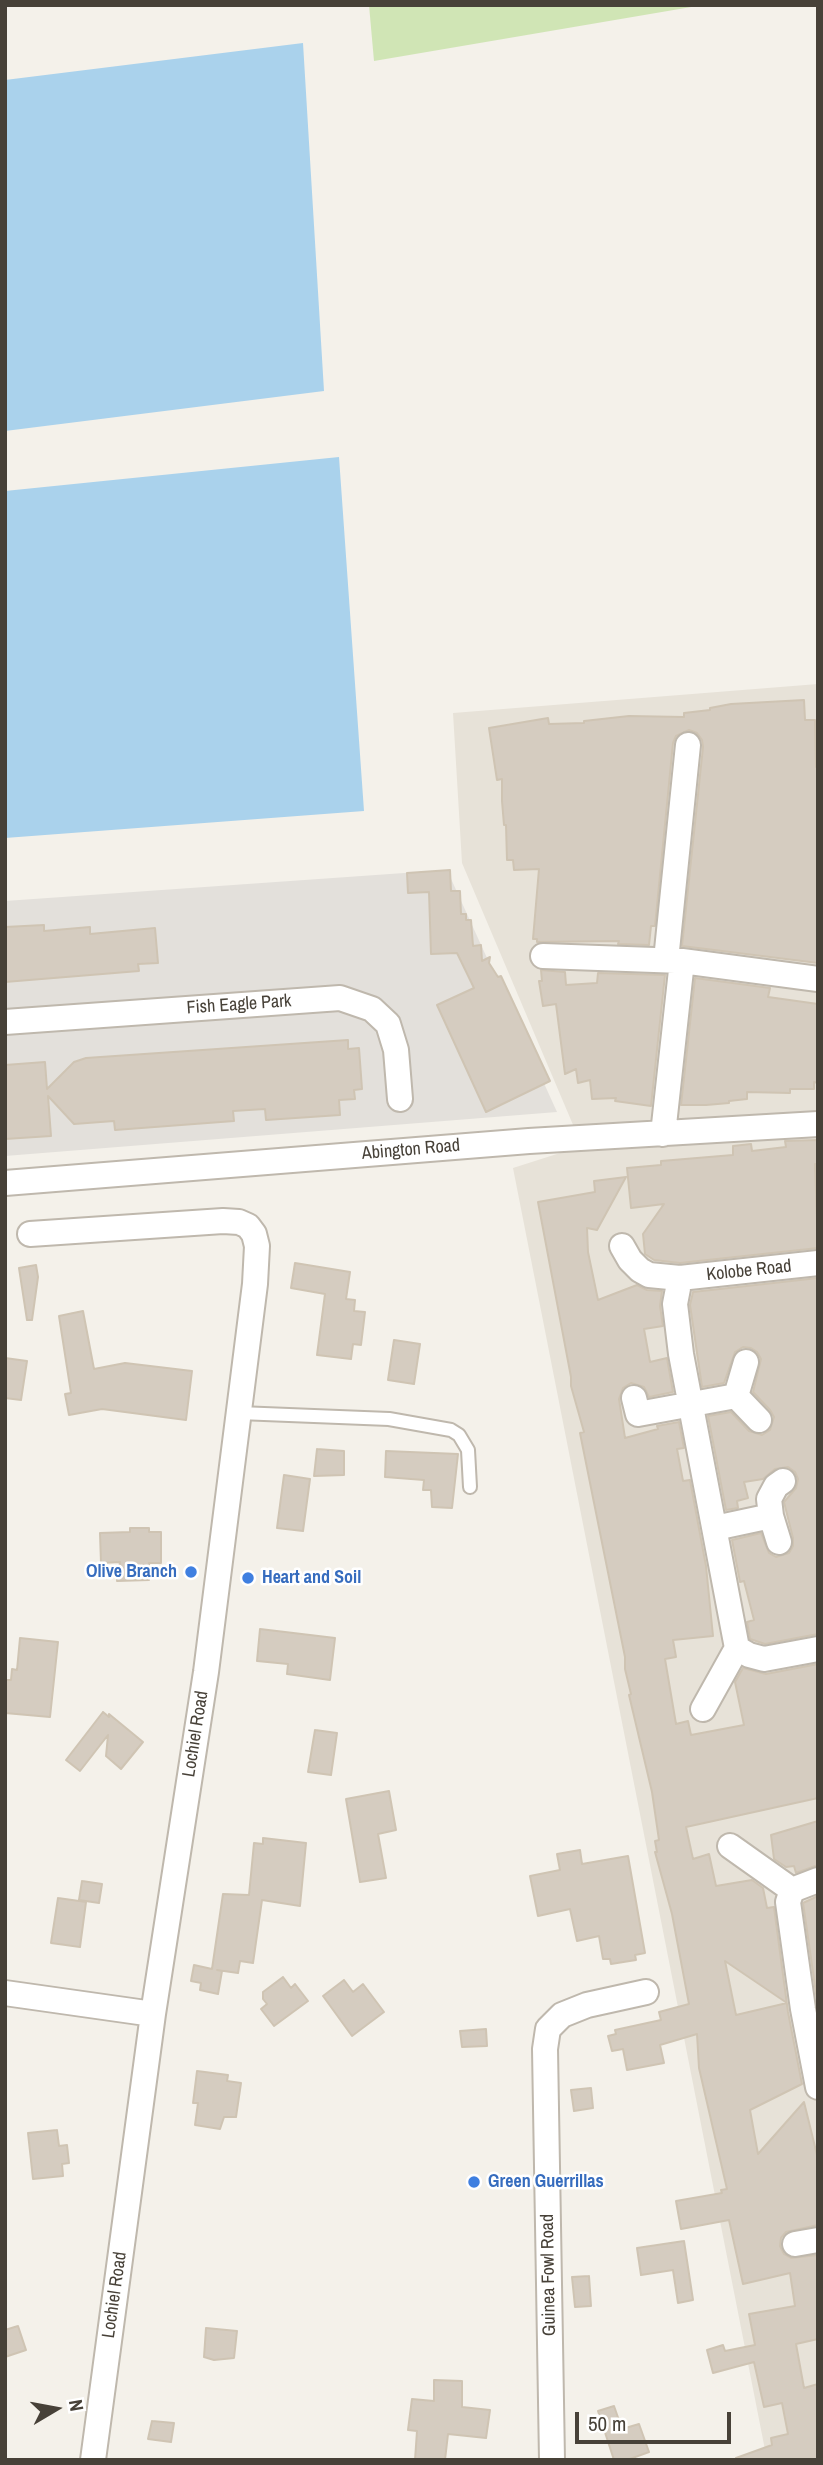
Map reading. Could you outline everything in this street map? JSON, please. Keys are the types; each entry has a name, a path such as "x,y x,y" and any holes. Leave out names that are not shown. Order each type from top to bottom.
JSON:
{"street":[{"path":"663,1134 688,745"},
{"path":"543,956 674,961 818,979"},
{"name":"Fish Eagle Park","path":"5,1022 340,998 372,1009 388,1024 396,1050 400,1099"},
{"name":"Abington Road","path":"5,1183 529,1140 818,1124"},
{"name":"Lochiel Road","path":"30,1234 223,1221 239,1222 248,1226 254,1234 257,1246 255,1284 206,1672 153,2014 93,2460"},
{"name":"Kolobe Road","path":"622,1246 630,1261 649,1275 680,1278 818,1263"},
{"path":"680,1278 675,1304 737,1648 703,1709"},
{"path":"736,1396 746,1362"},
{"path":"638,1413 736,1396"},
{"path":"736,1396 760,1420"},
{"path":"779,1542 769,1499 771,1492 783,1481"},
{"path":"715,1528 771,1516"},
{"path":"737,1648 764,1659 818,1649"},
{"path":"730,1846 792,1890"},
{"path":"792,1890 818,1880"},
{"path":"792,1890 788,1902 818,2087"},
{"name":"Guinea Fowl Road","path":"552,2460 545,2049 548,2029 562,2015 587,2005 646,1992"},
{"path":"5,1993 153,2014"}],"lane":[{"path":"239,1413 389,1419 451,1430 460,1435 468,1450 470,1487"}],"shaded area":[{"path":"818,684 818,2460 767,2460 513,1168 582,1146 462,863 453,713"},
{"path":"447,870 557,1112 5,1156 5,901"}],"green space":[{"path":"369,5 703,5 374,61"}],"water":[{"path":"303,43 324,391 5,431 5,80"},
{"path":"339,457 364,811 5,838 5,491"}],"building":[{"path":"804,700 805,720 815,720 816,767 818,766 818,963 682,946 703,747 697,733 689,730 676,736 673,743 655,926 651,926 649,945 618,944 619,941 537,942 537,939 533,939 539,869 514,870 513,860 507,860 502,779 497,780 489,728 548,718 549,724 584,723 629,716 684,717 684,713 731,704"},
{"path":"450,870 451,891 460,891 461,914 466,914 466,920 471,920 473,946 481,945 482,961 490,957 489,963 498,977 501,976 550,1081 486,1112 437,1005 474,988 457,953 431,954 429,892 408,893 407,873"},
{"path":"44,925 44,931 90,927 90,934 155,928 158,963 138,964 139,971 5,982 5,927"},
{"path":"541,970 565,972 566,985 597,983 598,973 665,975 651,1106 615,1101 616,1098 592,1099 590,1080 578,1083 576,1069 565,1074 556,1004 543,1006 539,981 542,981"},
{"path":"695,978 770,988 768,997 818,1004 818,1083 814,1082 814,1089 790,1089 790,1093 747,1092 747,1099 729,1103 681,1105"},
{"path":"348,1040 348,1049 359,1048 362,1089 354,1090 355,1099 339,1100 340,1115 266,1120 265,1109 233,1111 234,1121 115,1130 114,1121 74,1124 48,1096 51,1136 5,1139 5,1065 45,1062 47,1089 74,1062 86,1058"},
{"path":"818,1140 818,1164 815,1164 818,1248 680,1263 654,1260 645,1254 643,1234 664,1204 631,1208 627,1168 661,1165 661,1161 733,1155 733,1146 751,1144 752,1151 786,1147 785,1141"},
{"path":"626,1177 597,1230 587,1228 588,1252 598,1300 637,1285 647,1290 662,1291 660,1306 663,1326 644,1329 650,1362 667,1358 673,1392 649,1397 644,1387 631,1383 623,1388 619,1399 625,1438 658,1429 657,1426 679,1422 684,1448 677,1449 683,1481 690,1480 706,1566 713,1636 673,1640 676,1657 665,1659 676,1724 688,1721 691,1735 744,1725 735,1682 743,1668 766,1674 818,1664 818,1798 686,1827 693,1859 709,1854 716,1886 752,1880 763,1888 767,1908 774,1907 787,2003 802,2084 750,2110 758,2154 804,2102 818,2159 818,2225 786,2232 781,2238 780,2246 784,2254 791,2258 818,2255 818,2339 796,2344 804,2388 818,2384 818,2460 736,2460 772,2445 771,2438 788,2434 782,2403 764,2407 754,2362 713,2373 707,2350 723,2345 725,2351 755,2345 749,2314 795,2306 790,2273 743,2284 729,2220 681,2229 676,2201 722,2193 721,2190 727,2189 699,2068 697,2034 660,2045 664,2063 627,2070 623,2049 612,2051 608,2036 616,2034 615,2030 661,2020 659,2012 689,2004 672,1914 655,1852 655,1841 659,1840 652,1792 629,1695 625,1657 580,1433 584,1432 571,1386 538,1202 595,1192 594,1181","holes":["725,1961 787,2003 736,2015"]},
{"path":"295,1263 350,1272 346,1299 355,1300 354,1311 365,1312 361,1345 353,1344 351,1359 317,1355 325,1294 291,1288"},
{"path":"36,1265 38,1277 32,1320 27,1320 19,1268"},
{"path":"818,1278 818,1634 765,1644 750,1639 747,1622 754,1620 744,1581 740,1582 732,1540 761,1533 769,1553 776,1557 789,1553 793,1538 784,1502 796,1488 798,1479 795,1472 788,1467 775,1469 763,1479 744,1482 748,1498 737,1501 738,1508 726,1510 708,1416 731,1412 749,1431 762,1435 770,1430 774,1417 753,1392 761,1359 751,1348 743,1347 735,1352 724,1383 702,1387 690,1305 693,1292"},
{"path":"83,1311 94,1369 125,1363 192,1371 186,1420 102,1409 69,1415 65,1394 71,1393 59,1316"},
{"path":"394,1340 420,1344 414,1384 388,1380"},
{"path":"5,1358 27,1361 21,1400 5,1398"},
{"path":"317,1449 344,1451 344,1475 314,1476"},
{"path":"386,1451 458,1454 452,1508 432,1507 431,1490 423,1490 424,1480 385,1477"},
{"path":"284,1475 310,1479 303,1531 277,1528"},
{"path":"130,1528 149,1528 149,1532 161,1532 161,1563 149,1563 149,1580 117,1581 120,1562 101,1563 100,1533 130,1532"},
{"path":"260,1629 335,1638 330,1680 287,1674 288,1664 257,1661"},
{"path":"20,1638 58,1642 50,1717 5,1713 5,1680 11,1680 12,1669 17,1670"},
{"path":"103,1712 143,1742 121,1769 106,1756 108,1735 80,1771 66,1760"},
{"path":"315,1730 337,1733 331,1775 308,1772"},
{"path":"389,1791 396,1830 378,1834 386,1878 360,1882 346,1799"},
{"path":"818,1821 818,1865 796,1873 794,1866 786,1867 774,1859 771,1835"},
{"path":"263,1838 306,1843 300,1906 262,1900 253,1963 240,1961 238,1973 217,1970 222,1971 218,1994 200,1990 201,1983 191,1981 194,1965 212,1969 223,1894 249,1895 254,1843 263,1844"},
{"path":"580,1850 582,1864 628,1856 645,1953 635,1955 636,1960 611,1964 610,1959 603,1959 599,1936 577,1941 570,1909 538,1916 530,1876 560,1870 557,1854"},
{"path":"82,1881 102,1884 99,1903 79,1900"},
{"path":"818,1896 818,2007 803,1903"},
{"path":"58,1898 86,1902 80,1947 51,1943"},
{"path":"283,1977 291,1988 295,1984 308,2001 274,2026 261,2009 267,2004 263,1999 263,1992"},
{"path":"344,1980 353,1992 363,1984 384,2012 352,2036 323,1996"},
{"path":"486,2029 487,2046 462,2047 460,2031"},
{"path":"197,2071 228,2075 227,2081 241,2083 236,2117 224,2117 220,2129 195,2125 198,2103 193,2103"},
{"path":"591,2088 593,2108 574,2111 571,2090"},
{"path":"57,2130 59,2146 67,2145 69,2163 62,2164 63,2176 33,2179 28,2133"},
{"path":"684,2241 693,2300 678,2303 673,2270 641,2275 637,2248"},
{"path":"589,2276 591,2306 575,2307 572,2277"},
{"path":"18,2326 26,2350 5,2357 5,2330"},
{"path":"206,2328 237,2331 234,2358 214,2360 204,2357"},
{"path":"434,2380 462,2381 462,2407 490,2410 486,2438 448,2434 445,2460 415,2460 417,2431 408,2430 412,2399 434,2401"},
{"path":"614,2406 622,2429 639,2424 649,2452 627,2460 614,2460 598,2411"},
{"path":"152,2421 174,2423 171,2442 148,2439"}],"place":[{"name":"Olive Branch","path":"191,1572"},
{"name":"Heart and Soil","path":"248,1578"},
{"name":"Green Guerrillas","path":"474,2182"}]}
